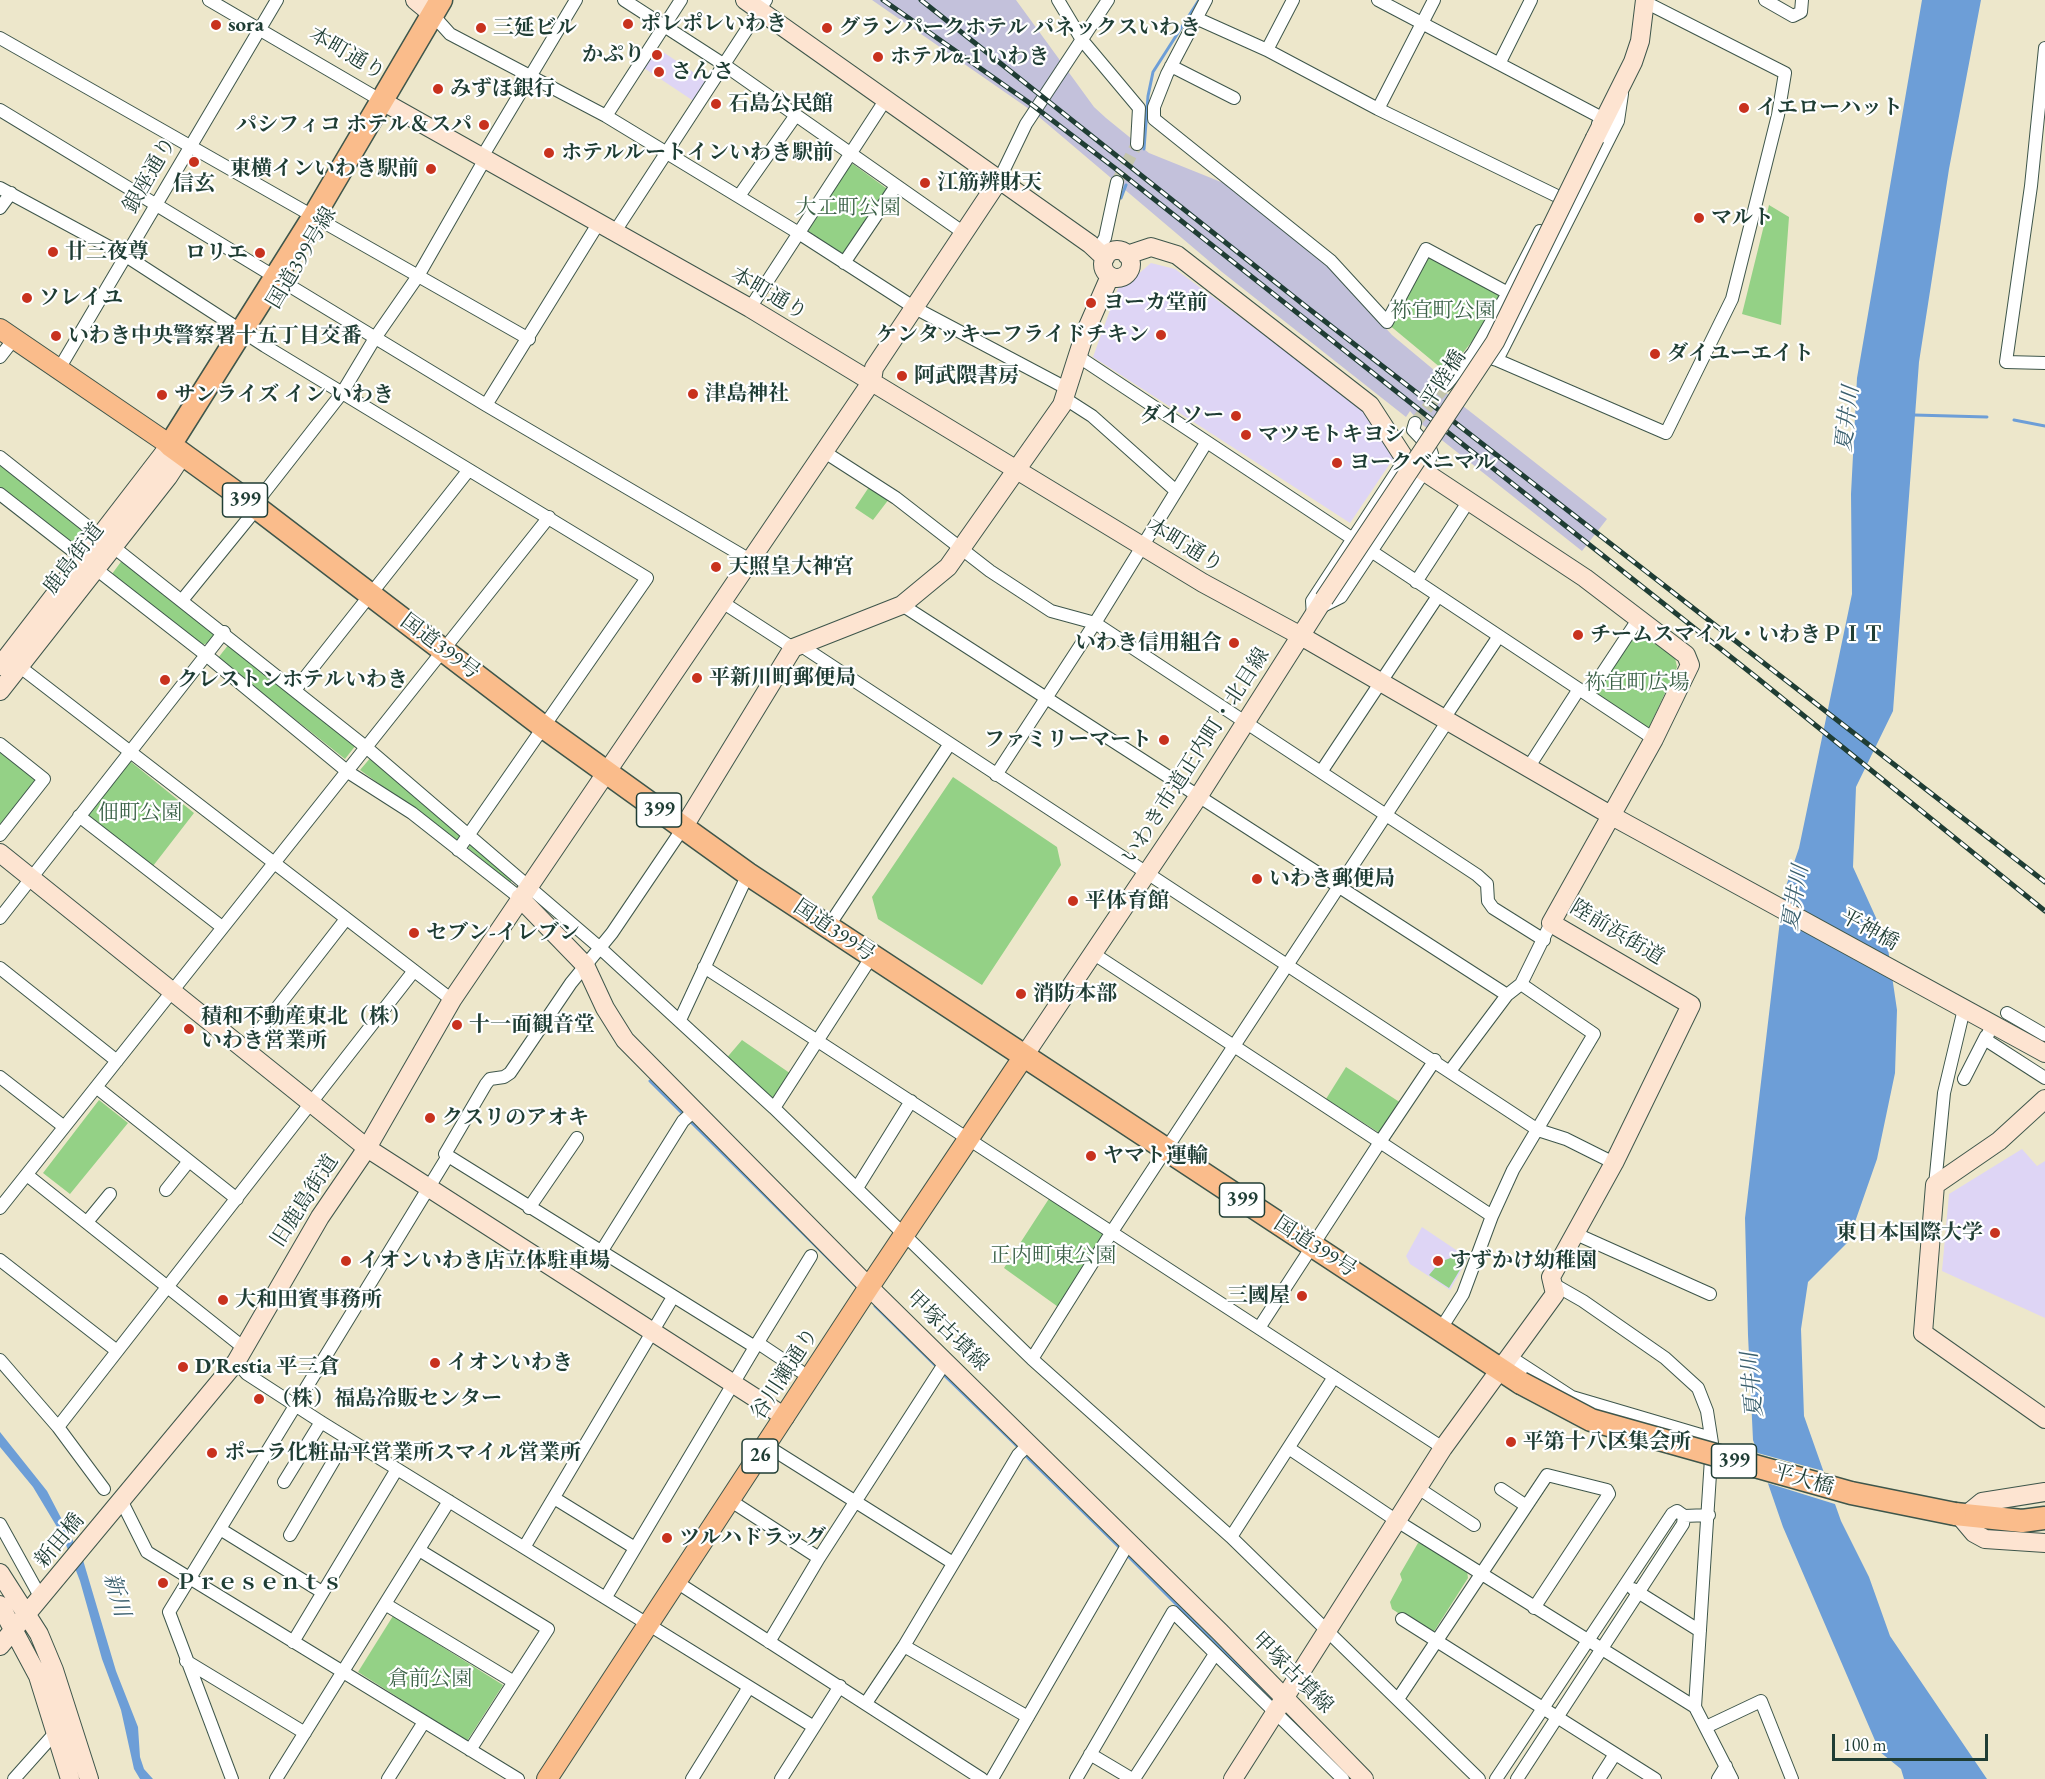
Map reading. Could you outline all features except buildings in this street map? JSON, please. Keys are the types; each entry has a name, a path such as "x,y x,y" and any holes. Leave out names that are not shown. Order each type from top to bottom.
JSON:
{"highway":[{"name":"国道399号線","path":"177,450 388,104 433,10 458,0"},
{"name":"国道399号","path":"177,450 257,508 545,728 748,874 1440,1330 1505,1363 1521,1383"},
{"name":"平大橋","path":"1521,1383 1591,1420 1851,1493 1959,1515"},
{"name":"399","path":"1959,1515 2022,1521 2045,1518"}],"main road":[{"path":"7,334 177,450"},
{"name":"谷川瀬通り","path":"547,1779 678,1583 869,1287 905,1237 1024,1056"}],"street":[{"name":"本町通り","path":"209,0 388,104 750,308 1142,547 1301,636"},
{"name":"銀座通り","path":"58,369 258,28 277,0"},
{"path":"183,599 257,508 263,494 342,393 375,338 418,276 530,75 576,0"},
{"path":"624,0 723,64 964,233"},
{"path":"606,116 681,0"},
{"path":"1059,0 1082,40 1146,108 1154,120 1331,261 1387,322 1426,249 1508,293"},
{"path":"999,180 1026,123 1108,0"},
{"path":"1137,144 1146,108 1198,19 1198,12 1206,0"},
{"path":"1266,50 1293,0"},
{"path":"1378,0 1500,62 1604,119"},
{"path":"1378,109 1434,0"},
{"path":"1500,62 1531,0"},
{"path":"1765,0 1793,16 1801,12 1802,0"},
{"path":"486,405 606,228 666,154 723,64 756,3 1101,254 1114,251 1127,255 1151,246 1177,255 1370,405 1405,459 1312,601 1319,608 1341,597 1424,472 1432,454 1430,448 1413,430 1415,423"},
{"path":"1446,385 1473,353 1508,293 1592,129 1604,119 1624,85 1652,3 1785,74 1778,116 1732,299 1666,432 1497,360 1473,353"},
{"path":"433,10 450,34 606,116 797,232 915,308 1066,394 1176,491"},
{"path":"1198,19 1266,50 1378,109 1557,196"},
{"path":"0,38 529,339"},
{"path":"2045,48 2031,186 2006,362 2045,363"},
{"path":"1171,66 1234,98"},
{"path":"1497,360 1618,122 1624,85"},
{"path":"750,308 797,232 886,99"},
{"path":"0,110 486,405 750,560"},
{"path":"739,196 796,115"},
{"name":"平陸橋","path":"1319,608 1495,342 1604,119"},
{"name":"旧鹿島街道","path":"110,1515 240,1355 320,1217 367,1148 452,1000 872,381 872,371 999,180"},
{"path":"1117,182 1101,254 1104,269 1110,276 1118,278 1129,272 1131,264 1127,255"},
{"path":"844,263 897,186"},
{"path":"0,208 6,191 126,255 342,393 647,578 545,728 458,850"},
{"path":"800,1371 673,1297 445,1154 486,1084 490,1079 504,1077 510,1073 683,828 797,646 902,605 938,577 962,547 1054,418 1066,394 1086,333 1110,276"},
{"path":"0,357 7,334"},
{"path":"1079,357 1654,739"},
{"path":"996,775 1095,623 1206,443"},
{"name":"鹿島街道","path":"0,691 7,660 107,541 168,477 177,450"},
{"path":"823,451 896,498 962,547 990,572 1051,611 1095,623 1477,875 1487,884 1488,901 1493,908 1547,932 1521,984 1507,995 1450,1071"},
{"path":"0,457 183,599 367,748 468,835 525,892"},
{"name":"陸前浜街道","path":"1405,459 1585,579 1639,618 1686,655 1690,665 1654,739 1547,932 1691,1005 1614,1163 1551,1277 1555,1285"},
{"path":"295,690 468,471"},
{"path":"0,494 206,655 348,772 412,813 458,850 525,892 600,947 774,1108 1032,1359 1231,1537 1328,1629 1479,1779"},
{"path":"1416,582 1468,502"},
{"path":"0,1207 171,990 445,651 549,517"},
{"path":"1321,772 1438,596"},
{"path":"722,602 797,646 949,744 1435,1060 1538,1130 1566,1139 1614,1163"},
{"path":"902,605 1507,995"},
{"name":"いわき市道正内町・北目線","path":"1024,1056 1198,797 1319,608"},
{"path":"1528,768 1639,618"},
{"path":"0,918 224,632"},
{"path":"1301,636 1612,816"},
{"path":"1032,1359 1113,1230 1339,888 1499,636"},
{"path":"7,660 130,750 273,864 452,1000"},
{"path":"0,744 44,779 0,835"},
{"path":"828,927 949,744"},
{"path":"79,816 222,927"},
{"name":"平神橋","path":"1612,816 1961,1007 1989,1030 2045,1053"},
{"path":"0,853 367,1148 785,1418"},
{"path":"680,1020 748,874"},
{"name":"甲塚古墳線","path":"525,892 585,965 605,1008 625,1040 869,1287 942,1368 1126,1550 1213,1642 1331,1755 1364,1779"},
{"path":"245,1049 346,919"},
{"path":"1094,954 1492,1216"},
{"path":"774,1108 819,1042 872,956"},
{"path":"704,967 1113,1230 1443,1448"},
{"path":"0,968 117,1061"},
{"path":"58,1427 413,972"},
{"path":"1440,1330 1463,1294 1492,1216 1513,1170 1594,1034 1521,984"},
{"path":"1961,1007 1944,1093 1923,1333 2045,1419"},
{"path":"2007,1013 2045,1035"},
{"path":"1989,1030 1991,1043 2045,1078"},
{"path":"1964,1078 1989,1030"},
{"path":"1259,1328 1435,1060"},
{"path":"0,1077 63,1126"},
{"path":"96,1087 237,1199"},
{"path":"1935,1185 1999,1141 2045,1099"},
{"path":"857,1188 911,1101"},
{"path":"601,1252 683,1121 693,1111"},
{"path":"529,1208 577,1138"},
{"path":"232,1779 169,1612 297,1407 448,1156"},
{"path":"166,1190 189,1161"},
{"path":"27,1175 168,1286 240,1355 247,1374 814,1727"},
{"path":"87,1222 110,1194"},
{"path":"1576,1234 1710,1294"},
{"path":"606,1597 732,1383 811,1256"},
{"path":"0,1260 117,1351"},
{"path":"1233,1779 1281,1707 1443,1448 1555,1294 1555,1285 1583,1301 1665,1358 1698,1388 1707,1411 1711,1438 1708,1515 1695,1707"},
{"path":"525,1546 673,1297"},
{"path":"0,1360 58,1427 104,1488"},
{"path":"1505,1363 1572,1397 1711,1438"},
{"path":"769,1642 819,1558 942,1368"},
{"path":"1231,1537 1290,1449 1334,1377"},
{"path":"284,1482 321,1422"},
{"path":"290,1535 347,1438"},
{"path":"766,1446 953,1563"},
{"path":"866,1703 904,1646 1024,1449"},
{"path":"1290,1449 1397,1521 1695,1707 1732,1779"},
{"path":"293,1642 397,1469"},
{"path":"1398,1699 1547,1475 1607,1490 1609,1494 1534,1608"},
{"path":"1418,1488 1474,1525"},
{"path":"1502,1489 1525,1505"},
{"path":"2045,1492 1982,1502 1959,1515 1974,1533 1985,1539 2045,1543"},
{"path":"554,1498 635,1548"},
{"path":"121,1500 147,1552 518,1779"},
{"path":"276,1779 449,1501"},
{"path":"731,1501 819,1558"},
{"path":"1496,1779 1672,1514 1677,1511 1684,1516 1708,1515"},
{"name":"新田橋","path":"43,1596 110,1515"},
{"path":"1517,1779 1683,1524 1684,1516"},
{"path":"0,1524 43,1596 0,1646"},
{"path":"220,1529 322,1592"},
{"path":"419,1550 548,1629 470,1750"},
{"path":"992,1779 1126,1550"},
{"path":"0,1573 28,1613 54,1670 70,1779"},
{"path":"678,1583 982,1779"},
{"path":"1624,1584 1695,1631 1700,1631"},
{"path":"385,1604 514,1682"},
{"path":"0,1605 89,1779"},
{"path":"1076,1779 1090,1754 1173,1612 1213,1642 1133,1779 1090,1754"},
{"path":"1402,1619 1655,1779"},
{"path":"904,1646 1028,1717"},
{"path":"186,1661 305,1733"},
{"path":"781,1779 840,1686"},
{"path":"692,1779 749,1688"},
{"path":"1706,1727 1761,1701 1792,1779"},
{"path":"388,1779 424,1722"},
{"path":"14,1779 62,1729"},
{"path":"1599,1779 1615,1754"},
{"path":"1331,1755 1343,1779"},
{"path":"1718,1779 1726,1766"}],"shaded area":[{"path":"872,0 1016,0 1094,107 1106,118 1149,153 1226,184 1320,257 1392,335 1440,375 1435,384 1607,519 1582,551 1419,422 1410,411 1406,417 1222,272 1032,111"},
{"path":"654,46 708,82 695,102 641,66"},
{"path":"1151,263 1175,269 1366,410 1393,459 1350,523 1093,357 1118,288 1128,283"},
{"name":"東日本国際大学","path":"2022,1149 2037,1166 2045,1161 2045,1318 1942,1271 1949,1194"},
{"name":"すずかけ幼稚園","path":"1422,1227 1468,1258 1450,1290 1410,1264 1406,1256"}],"green space":[{"name":"大工町公園","path":"853,164 886,188 888,192 846,254 841,254 808,231 807,226 849,165"},
{"path":"1769,205 1789,217 1781,325 1742,314"},
{"name":"祢宜町公園","path":"1435,256 1505,293 1477,335 1447,373 1388,324 1421,262"},
{"path":"0,463 86,530 75,545 0,487"},
{"path":"869,487 889,499 873,520 855,508"},
{"path":"123,559 213,631 214,636 208,643 202,645 112,574"},
{"name":"祢宜町広場","path":"1638,628 1675,658 1677,667 1648,730 1595,693"},
{"path":"229,644 356,745 345,759 218,658"},
{"path":"0,750 35,777 35,783 0,824"},
{"path":"372,756 463,834 458,841 360,770"},
{"name":"佃町公園","path":"130,761 194,813 153,866 87,814"},
{"path":"953,777 1057,847 1061,865 982,985 878,919 872,897"},
{"path":"471,844 513,879 510,883 468,848"},
{"path":"742,1040 794,1076 774,1107 724,1061"},
{"path":"1346,1067 1401,1103 1384,1132 1378,1132 1326,1099"},
{"path":"99,1100 128,1123 70,1194 43,1173"},
{"name":"正内町東公園","path":"1052,1194 1111,1231 1061,1309 1004,1268"},
{"path":"1461,1254 1467,1258 1449,1288 1429,1275 1440,1262"},
{"path":"1422,1542 1467,1571 1468,1578 1433,1633 1429,1633 1392,1609 1390,1602 1402,1580 1400,1574 1418,1543"},
{"name":"倉前公園","path":"393,1616 503,1685 467,1741 358,1672"}],"water":[{"name":"夏井川","path":"1922,0 1981,0 1949,169 1919,362 1893,711 1856,787 1853,867 1887,942 1897,1010 1895,1073 1877,1159 1848,1242 1808,1282 1801,1329 1804,1416 1841,1521 1869,1577 1890,1636 1987,1779 1904,1779 1901,1769 1880,1752 1783,1527 1753,1440 1748,1335 1745,1218 1783,895 1799,848 1852,594 1851,494 1857,378"},
{"path":"0,1432 47,1491 83,1560 116,1671 138,1727 140,1757 144,1769 153,1779 140,1779 134,1769 121,1710 102,1659 80,1581 63,1537 33,1487 0,1447"}],"pier":[{"path":"1754,1452 1827,1472 1838,1505 1764,1482"}],"waterway":[{"path":"1144,149 1148,96 1153,72 1199,0"},
{"path":"1121,198 1126,185"},
{"path":"1914,415 1987,417"},
{"path":"2014,420 2045,426"},
{"path":"650,1081 685,1116"},
{"path":"689,1120 857,1287"},
{"path":"875,1306 938,1368"},
{"path":"942,1373 1019,1448"},
{"path":"1023,1453 1121,1549"},
{"path":"1126,1554 1274,1702"},
{"path":"1283,1711 1321,1749"}],"tunnel":[{"path":"1117,182 1137,144"},
{"path":"1415,423 1446,385"}],"railway":[{"path":"883,0 1031,104 1116,169 1756,677 2045,911"},
{"path":"921,0 1304,305 2045,882"}],"place":[{"name":"ポレポレいわき","path":"628,24"},
{"name":"sora","path":"216,25"},
{"name":"三延ビル","path":"481,28"},
{"name":"グランパークホテル パネックスいわき","path":"827,28"},
{"name":"かぷり","path":"657,55"},
{"name":"ホテルα-1 いわき","path":"878,57"},
{"name":"さんさ","path":"659,72"},
{"name":"みずほ銀行","path":"438,89"},
{"name":"石島公民館","path":"716,104"},
{"name":"イエローハット","path":"1744,108"},
{"name":"パシフィコ ホテル＆スパ","path":"484,125"},
{"name":"ホテルルートインいわき駅前","path":"549,153"},
{"name":"信玄","path":"194,162"},
{"name":"東横インいわき駅前","path":"431,169"},
{"name":"江筋辨財天","path":"925,183"},
{"name":"マルト","path":"1699,218"},
{"name":"廿三夜尊","path":"53,252"},
{"name":"ロリエ","path":"260,253"},
{"name":"ソレイユ","path":"27,298"},
{"name":"ヨーカ堂前","path":"1091,303"},
{"name":"ケンタッキーフライドチキン","path":"1161,335"},
{"name":"いわき中央警察署十五丁目交番","path":"56,336"},
{"name":"ダイユーエイト","path":"1655,354"},
{"name":"阿武隈書房","path":"902,376"},
{"name":"津島神社","path":"693,394"},
{"name":"サンライズ イン いわき","path":"162,395"},
{"name":"ダイソー","path":"1236,416"},
{"name":"マツモトキヨシ","path":"1246,435"},
{"name":"ヨークベニマル","path":"1337,463"},
{"name":"天照皇大神宮","path":"716,567"},
{"name":"チームスマイル・いわきＰＩＴ","path":"1578,635"},
{"name":"いわき信用組合","path":"1234,643"},
{"name":"平新川町郵便局","path":"697,678"},
{"name":"クレストンホテルいわき","path":"165,680"},
{"name":"ファミリーマート","path":"1164,740"},
{"name":"いわき郵便局","path":"1257,879"},
{"name":"平体育館","path":"1073,901"},
{"name":"セブン-イレブン","path":"414,933"},
{"name":"消防本部","path":"1021,994"},
{"name":"十一面観音堂","path":"457,1025"},
{"name":"積和不動産東北（株） いわき営業所","path":"189,1029"},
{"name":"クスリのアオキ","path":"430,1118"},
{"name":"ヤマト運輸","path":"1091,1156"},
{"name":"東日本国際大学","path":"1995,1233"},
{"name":"イオンいわき店立体駐車場","path":"346,1261"},
{"name":"すずかけ幼稚園","path":"1438,1261"},
{"name":"三國屋","path":"1302,1296"},
{"name":"大和田賓事務所","path":"223,1300"},
{"name":"イオンいわき","path":"435,1363"},
{"name":"D'Restia 平三倉","path":"183,1367"},
{"name":"（株）福島冷販センター","path":"259,1399"},
{"name":"平第十八区集会所","path":"1511,1442"},
{"name":"ポーラ化粧品平営業所スマイル営業所","path":"212,1453"},
{"name":"ツルハドラッグ","path":"667,1538"},
{"name":"Ｐｒｅｓｅｎｔｓ","path":"163,1583"}],"water label":[{"name":"新川","path":"116,1595"}]}
